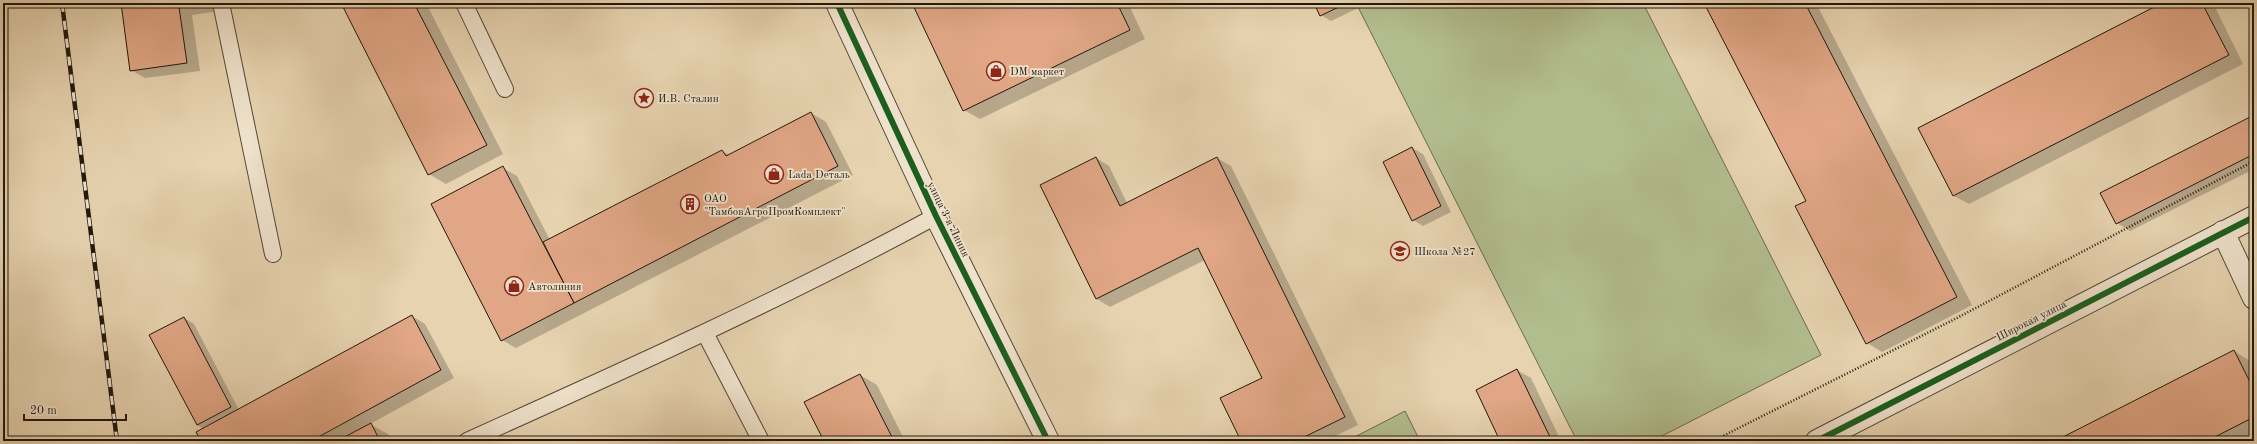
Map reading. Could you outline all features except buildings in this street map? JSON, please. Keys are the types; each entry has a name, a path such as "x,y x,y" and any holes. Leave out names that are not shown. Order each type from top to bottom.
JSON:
{"street":[{"name":"улица 3-я Линия","path":"837,3 936,216 1048,441"},
{"name":"Широкая улица","path":"1817,441 2254,217"},
{"path":"2223,232 2254,298"}],"lane":[{"path":"221,3 273,254"},
{"path":"464,3 505,89"},
{"path":"467,441 704,333 936,216"},
{"path":"704,333 761,441"}],"path":[{"path":"1713,441 1955,319 2254,161"}],"green space":[{"path":"1361,3 1643,3 1821,355 1652,441 1577,441 1357,5"},
{"path":"1405,411 1420,441 1347,441"}],"railway":[{"path":"62,3 117,441"}],"cycle path":[{"path":"837,3 936,216 1048,441"},
{"path":"1817,441 2254,217"}],"place":[{"name":"DM маркет","path":"996,71"},
{"name":"И.В. Сталин","path":"644,98"},
{"name":"Lada Dеталь","path":"774,174"},
{"name":"ОАО \"ТамбовАгроПромКомплект\"","path":"690,204"},
{"name":"Школа №27","path":"1400,251"},
{"name":"Автолиния","path":"514,286"}]}
